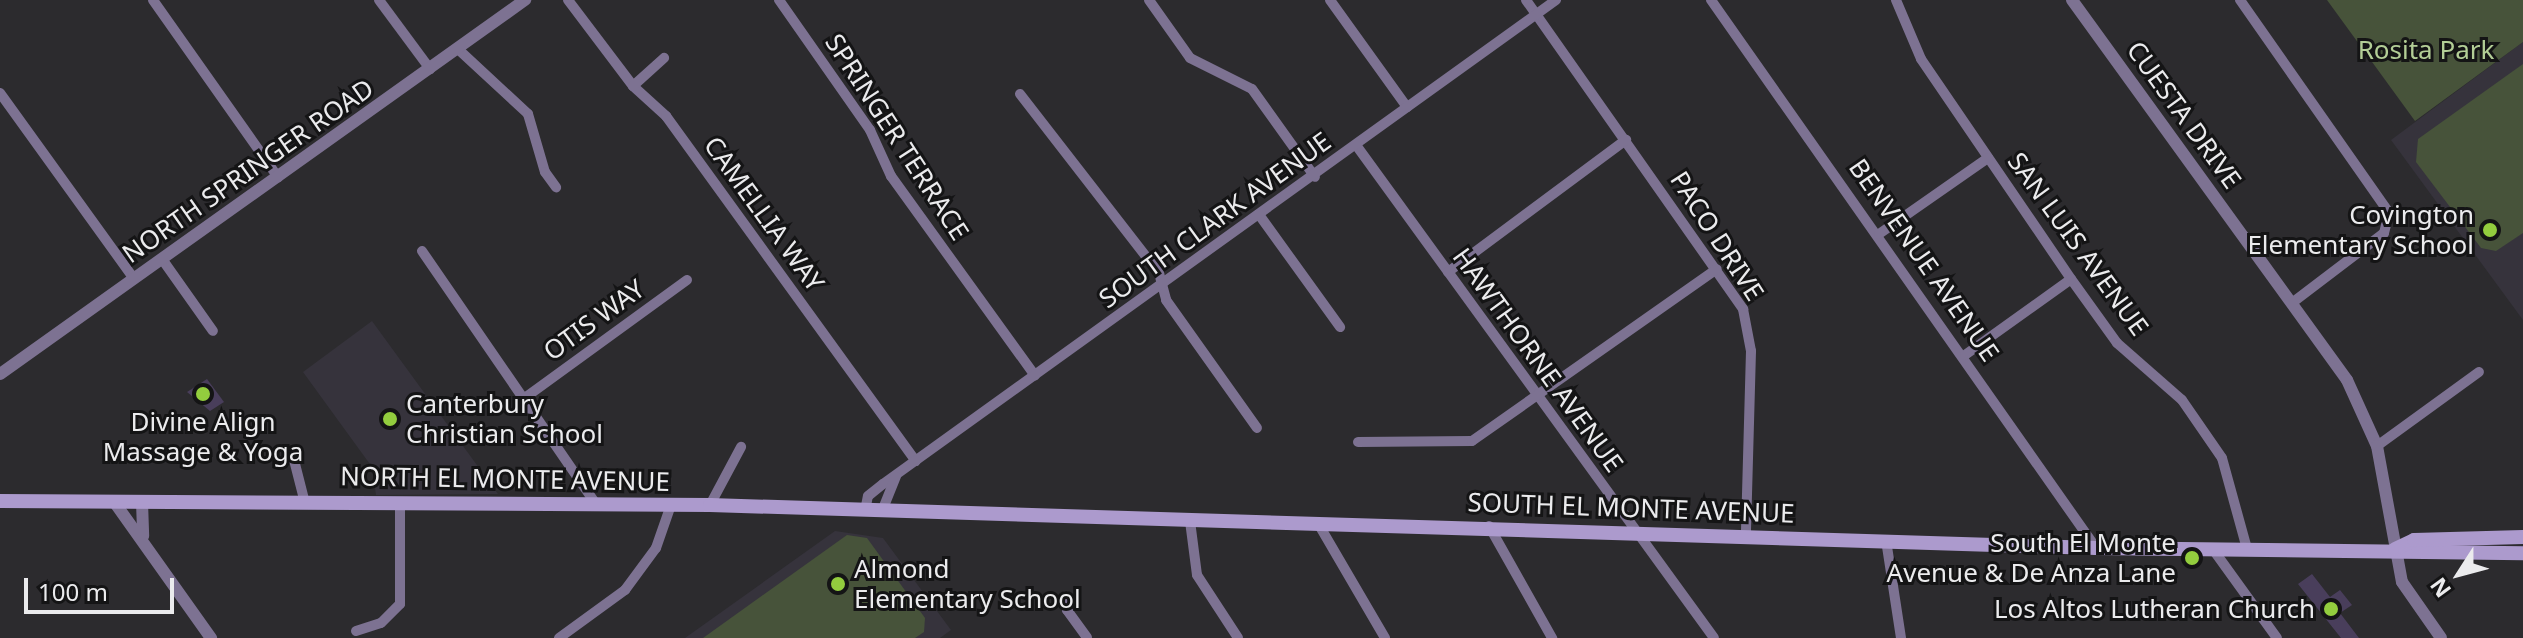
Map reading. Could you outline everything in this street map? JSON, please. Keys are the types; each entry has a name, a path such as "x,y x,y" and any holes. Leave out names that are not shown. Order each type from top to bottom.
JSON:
{"main road":[{"name":"NORTH EL MONTE AVENUE","path":"0,501 115,503 304,499 597,506 710,505 865,511"},
{"name":"SOUTH EL MONTE AVENUE","path":"865,511 1319,525 1489,526 2096,548 2395,549 2417,555 2523,553"},
{"name":"SOUTH EL MONTE AVENUE","path":"2395,549 2414,540 2523,537"}],"street":[{"path":"153,0 278,177"},
{"path":"379,0 430,69"},
{"name":"NORTH SPRINGER ROAD","path":"0,374 459,50 525,0"},
{"name":"CAMELLIA WAY","path":"568,0 633,86 666,116 916,461"},
{"name":"SPRINGER TERRACE","path":"779,0 870,130 891,176 1035,376"},
{"path":"1149,0 1190,58 1252,89 1315,177"},
{"path":"1330,0 1407,107"},
{"name":"PACO DRIVE","path":"1526,0 1717,269 1750,331 1746,535"},
{"name":"SOUTH CLARK AVENUE","path":"865,511 868,496 1315,177 1556,0"},
{"name":"BENVENUE AVENUE","path":"1711,0 1965,355 2096,548"},
{"name":"SAN LUIS AVENUE","path":"1896,0 1921,59 2071,279 2117,343 2200,424 2233,483 2247,549"},
{"name":"CUESTA DRIVE","path":"2072,0 2347,380 2377,446 2395,549 2408,596 2441,638"},
{"path":"2240,0 2389,213 2384,233 2293,302"},
{"path":"459,50 528,114 545,172 556,187"},
{"path":"633,86 664,58"},
{"path":"0,93 134,279"},
{"path":"1020,94 1083,170 1257,428"},
{"path":"1448,272 1626,140"},
{"name":"HAWTHORNE AVENUE","path":"1356,145 1714,638"},
{"path":"1879,234 1988,158"},
{"path":"1260,216 1340,327"},
{"path":"422,251 526,397 597,506"},
{"path":"162,259 213,331"},
{"path":"1358,442 1472,441 1717,269"},
{"path":"1965,355 2071,279"},
{"name":"OTIS WAY","path":"526,397 687,280"},
{"path":"2377,446 2479,372"},
{"path":"710,505 741,447"},
{"path":"293,456 304,499"},
{"path":"882,511 898,474"},
{"path":"142,502 138,518 147,547"},
{"path":"115,503 211,638"},
{"path":"356,631 381,623 400,604 400,503"},
{"path":"559,638 625,590 656,548 671,505"},
{"path":"1190,521 1197,575 1238,638"},
{"path":"1319,525 1385,638"},
{"path":"1489,526 1552,638"},
{"path":"1886,540 1901,638"},
{"path":"2212,548 2277,638"},
{"path":"1066,596 1067,610 1087,638"}],"shaded area":[{"name":"Covington Elementary School","path":"2523,42 2523,320 2391,140"},
{"name":"Canterbury Christian School","path":"372,321 498,494 376,495 372,467 303,372"},
{"name":"Almond Elementary School","path":"835,531 883,538 951,630 940,638 685,638"}],"green space":[{"name":"Rosita Park","path":"2327,0 2523,0 2523,42 2415,121"},
{"name":"Covington Elementary School","path":"2523,64 2523,233 2496,251 2481,248 2416,162 2418,139"},
{"name":"Almond Elementary School","path":"847,535 867,538 925,618 924,632 915,638 703,638"}],"building":[{"name":"Divine Align Massage & Yoga","path":"207,379 224,402 210,411 187,392"},
{"name":"Los Altos Lutheran Church","path":"2312,574 2330,597 2340,590 2352,605 2340,613 2359,638 2341,638 2298,584"}],"place":[{"name":"Covington Elementary School","path":"2490,230"},
{"name":"Divine Align Massage & Yoga","path":"203,394"},
{"name":"Canterbury Christian School","path":"390,419"},
{"name":"South El Monte Avenue & De Anza Lane","path":"2192,558"},
{"name":"Almond Elementary School","path":"838,584"},
{"name":"Los Altos Lutheran Church","path":"2331,609"}]}
